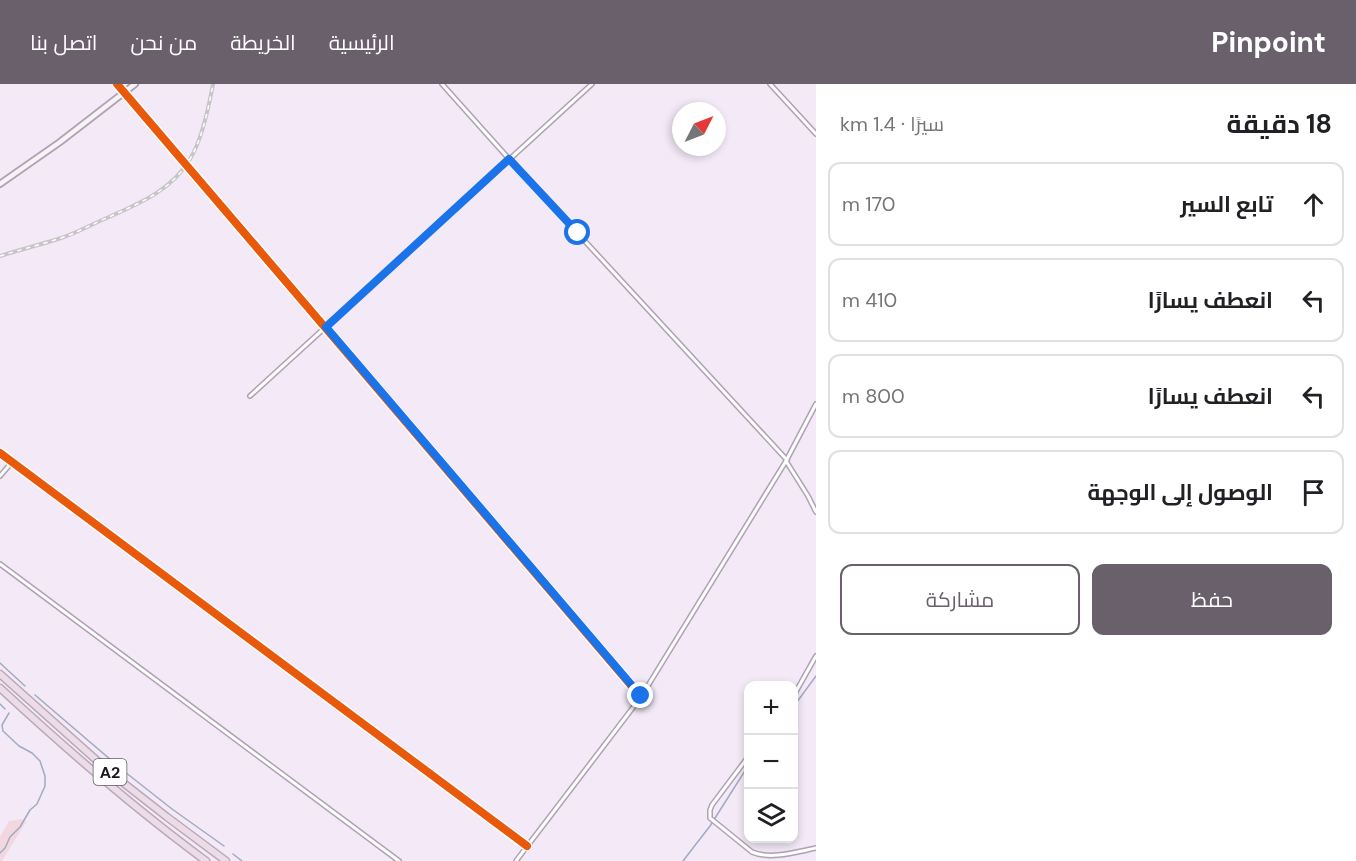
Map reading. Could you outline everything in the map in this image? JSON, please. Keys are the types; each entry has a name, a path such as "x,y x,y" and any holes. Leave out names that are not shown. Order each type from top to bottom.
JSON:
{"highway":[{"name":"A2","path":"0,674 112,774 226,861"},
{"name":"A2","path":"0,688 104,781 206,861"}],"street":[{"path":"117,84 641,696"},
{"path":"0,184 60,142 135,84"},
{"path":"442,84 787,461 816,512"},
{"path":"250,396 592,84"},
{"path":"770,84 816,134"},
{"path":"516,861 641,696 787,461 816,404"},
{"path":"0,453 527,846"},
{"path":"0,476 12,462"},
{"path":"0,564 399,861"},
{"path":"798,688 816,656"},
{"path":"744,762 712,805 710,818 757,854 777,855 816,848"}],"shaded area":[{"path":"21,819 26,822 0,861 0,837 9,821"}],"waterway":[{"path":"0,663 25,686"},
{"path":"798,701 816,676"},
{"path":"35,695 125,772 224,846"},
{"path":"0,704 5,709"},
{"path":"0,853 30,810 37,804 45,786 45,776 40,761 3,731 2,725 9,713"},
{"path":"683,861 710,826 744,772"},
{"path":"233,854 242,861"}],"railway":[{"path":"0,256 71,234 132,206 165,187 183,170 194,151 204,123 213,84"}],"cycle path":[{"path":"117,84 641,697"},
{"path":"0,453 527,846"}],"route":[{"path":"578,233 509,159 326,327 641,696"}]}
